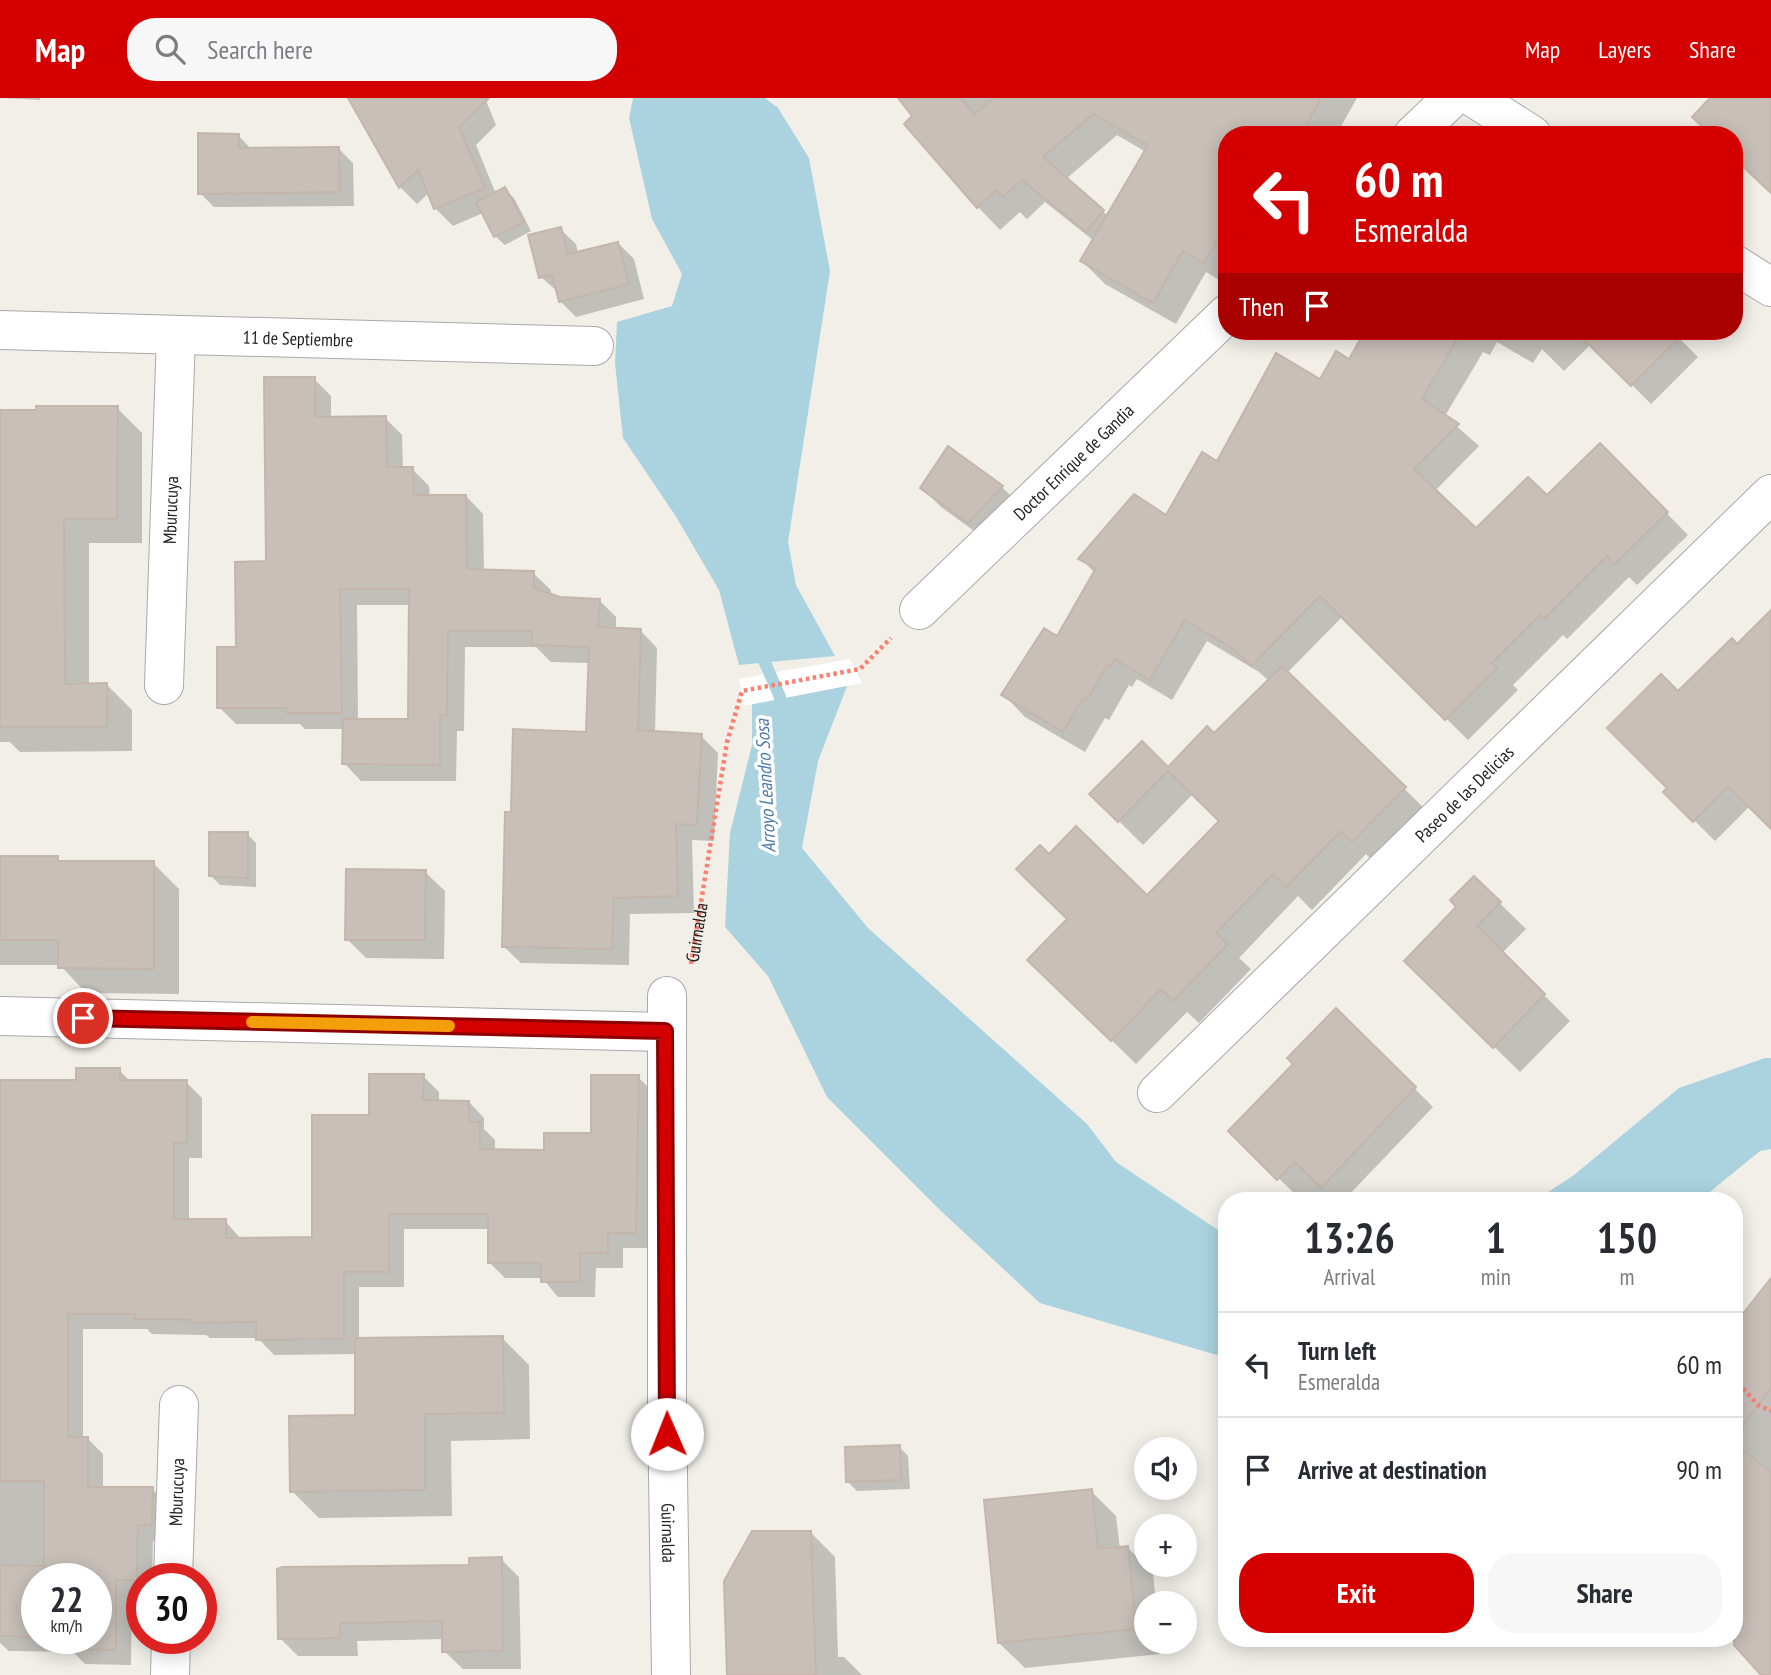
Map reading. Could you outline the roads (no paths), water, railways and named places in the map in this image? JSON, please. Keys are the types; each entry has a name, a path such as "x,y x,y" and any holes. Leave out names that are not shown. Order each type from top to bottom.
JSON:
{"street":[{"path":"1422,126 1452,98"},
{"path":"1474,98 1518,126"},
{"path":"1743,270 1771,287"},
{"name":"Doctor Enrique de Gandia","path":"919,610 1218,323"},
{"name":"11 de Septiembre","path":"0,330 594,346"},
{"name":"Mburucuya","path":"164,685 176,335"},
{"name":"Paseo de las Delicias","path":"1157,1093 1771,494"},
{"name":"Guirnalda","path":"0,1016 666,1014 671,1675"},
{"name":"Mburucuya","path":"174,1563 179,1405"},
{"path":"170,1675 171,1654"}],"water":[{"path":"633,98 765,98 778,108 809,158 830,271 788,542 796,585 835,656 739,665 719,590 675,515 623,438 615,363 617,322 672,306 682,274 652,219 629,118"},
{"path":"849,681 818,761 802,848 868,928 1087,1124 1116,1162 1218,1230 1218,1355 1040,1303 941,1211 827,1097 768,976 725,927 730,833 752,745 752,701"},
{"path":"1771,1058 1771,1149 1760,1151 1710,1192 1548,1192 1574,1175 1679,1088"}],"waterway":[{"name":"Arroyo Leandro Sosa","path":"759,649 780,697 781,711"}]}
